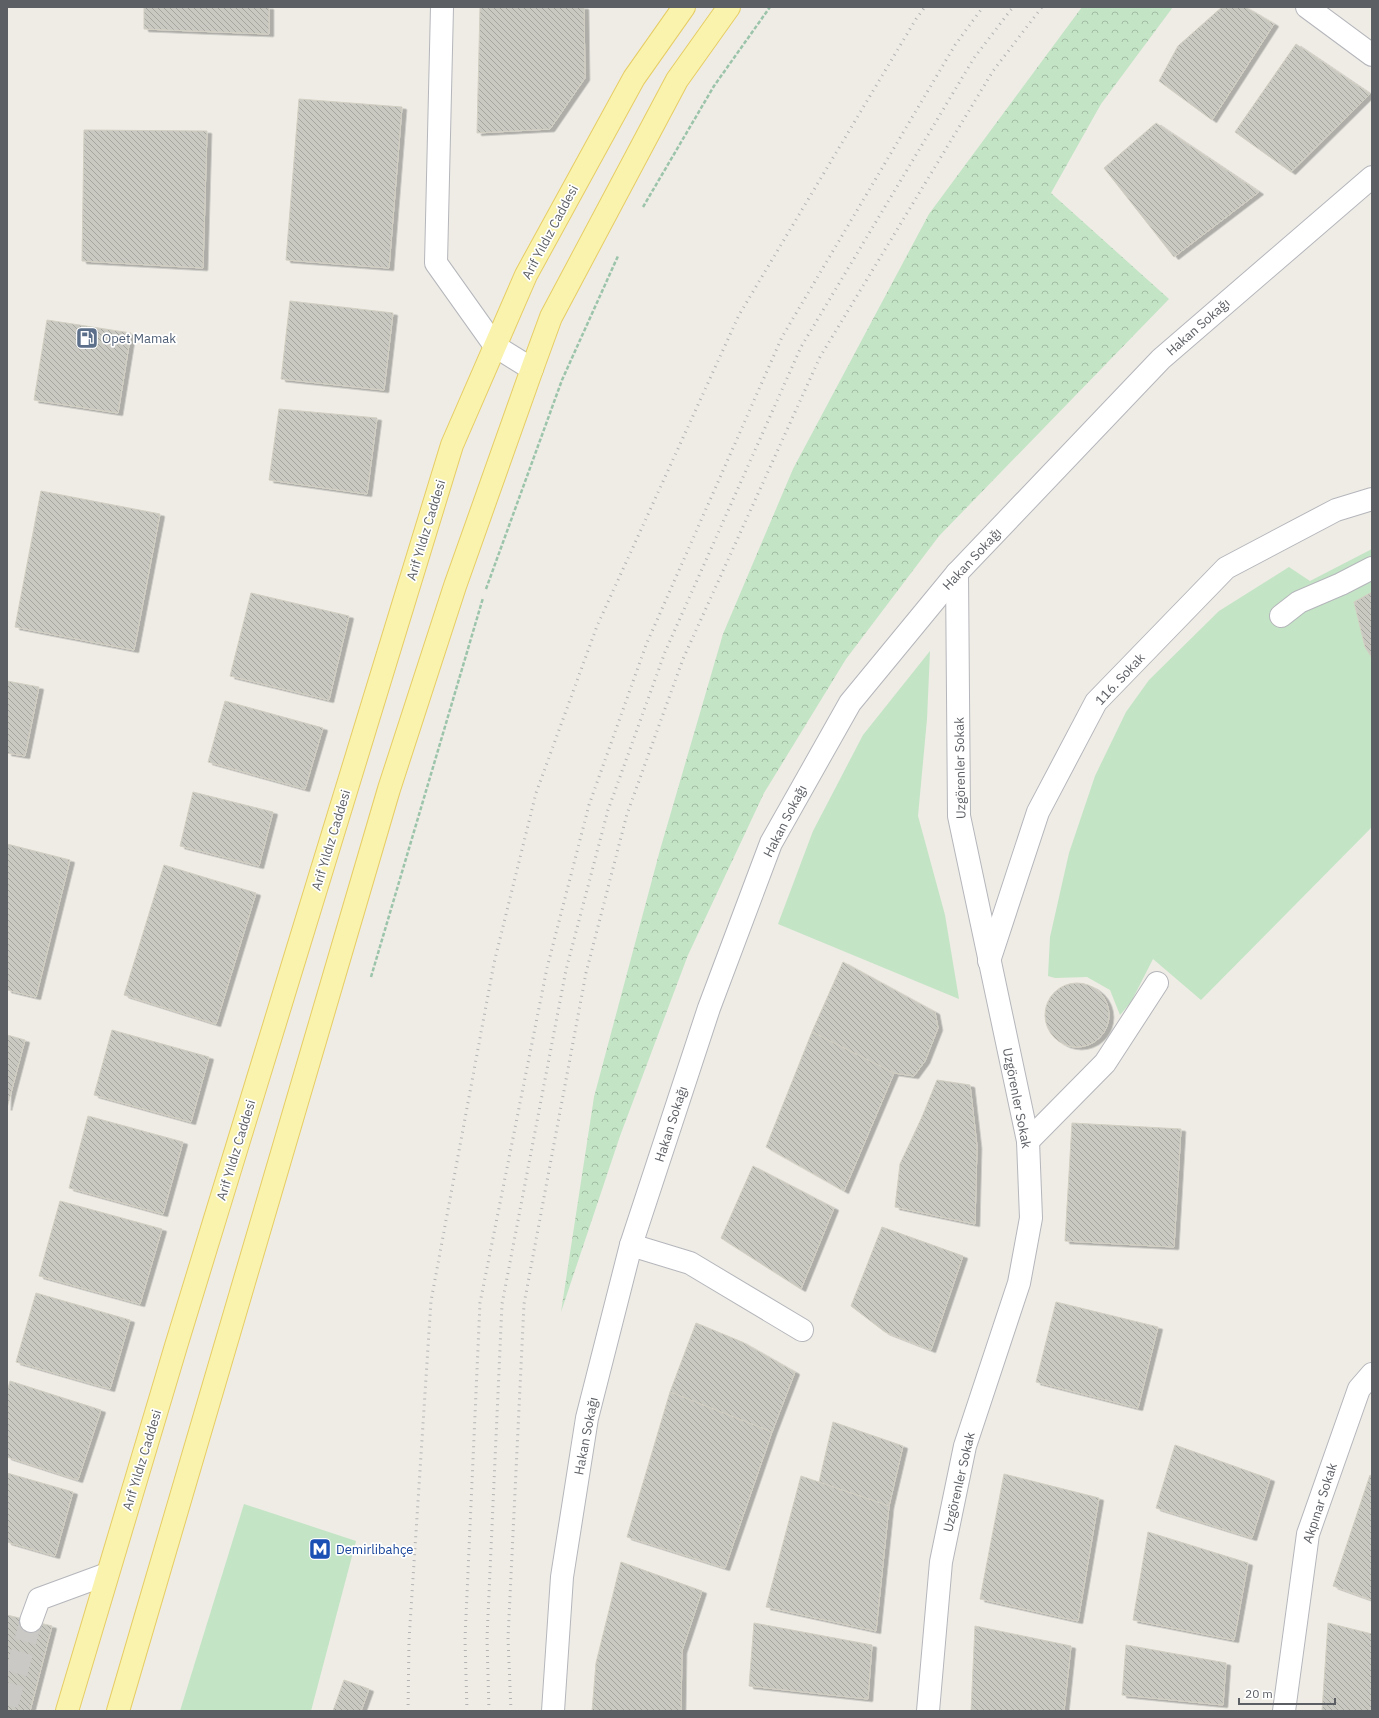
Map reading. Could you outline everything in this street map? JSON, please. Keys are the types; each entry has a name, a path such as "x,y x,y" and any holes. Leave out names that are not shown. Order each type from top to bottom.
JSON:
{"main road":[{"name":"Arif Yıldız Caddesi","path":"67,1711 107,1574 452,445 526,275 634,78 684,7"},
{"path":"118,1711 390,789 455,586 532,369 551,317 677,80 729,7"}],"street":[{"path":"442,7 436,263 495,346 532,369"},
{"path":"1307,7 1372,55"},
{"name":"Hakan Sokağı","path":"553,1711 562,1577 588,1418 631,1245 708,1008 771,844 850,703 957,573 1161,359 1372,177"},
{"name":"116. Sokak","path":"989,962 1038,812 1096,702 1226,568 1336,510 1372,499"},
{"path":"1281,616 1299,602 1341,584 1372,568"},
{"name":"Uzgörenler Sokak","path":"928,1711 942,1562 963,1454 1020,1283 1031,1218 1028,1141 959,816 957,573"},
{"path":"1028,1141 1104,1063 1157,983"},
{"path":"631,1245 690,1263 802,1330"},
{"name":"Akpınar Sokak","path":"1284,1711 1308,1534 1359,1389 1372,1374"},
{"path":"31,1622 38,1599 107,1574"}],"path":[{"path":"640,212 714,86 770,7"},
{"path":"371,977 483,596 562,380 619,253"}],"green space":[{"path":"1082,7 1173,7 1101,104 1051,193 1169,299 939,536 846,659 764,793 688,955 620,1136 561,1312 594,1097 660,850 723,634 793,469 929,214"},
{"path":"1372,549 1372,827 1201,1000 1153,959 1131,1002 1120,1015 1110,990 1087,977 1055,978 1048,976 1050,937 1069,853 1095,776 1126,712 1149,680 1219,611 1289,567 1310,581"},
{"path":"930,651 927,719 918,816 945,915 959,999 778,924 813,831 863,735"},
{"path":"244,1504 356,1541 311,1711 180,1711"}],"building":[{"path":"144,7 269,7 269,34 144,29"},
{"path":"480,7 584,7 585,78 550,129 477,133"},
{"path":"1222,7 1245,7 1274,24 1212,120 1159,81 1178,46"},
{"path":"1296,44 1370,94 1291,172 1235,132"},
{"path":"299,99 402,107 389,268 286,260"},
{"path":"1156,123 1259,192 1174,257 1104,168"},
{"path":"84,130 207,131 203,268 82,261"},
{"path":"290,301 393,313 384,390 281,379"},
{"path":"47,320 131,333 118,413 34,400"},
{"path":"279,409 377,418 367,494 269,480"},
{"path":"41,491 160,514 134,650 15,627"},
{"path":"1372,592 1372,658 1365,647 1354,602"},
{"path":"251,593 349,616 329,700 230,676"},
{"path":"7,681 39,687 25,756 7,753"},
{"path":"225,701 323,728 305,789 208,762"},
{"path":"193,792 273,812 259,866 180,846"},
{"path":"7,844 70,860 36,997 7,990"},
{"path":"164,865 256,893 216,1024 124,995"},
{"path":"843,962 935,1012 938,1028 925,1061 914,1076 894,1073 812,1032"},
{"path":"1077,983 1095,989 1103,997 1109,1015 1103,1033 1095,1041 1077,1047 1059,1041 1051,1033 1045,1015 1051,997 1059,989"},
{"path":"112,1030 209,1057 191,1122 94,1095"},
{"path":"812,1032 894,1073 844,1191 766,1147"},
{"path":"7,1035 25,1040 7,1108"},
{"path":"937,1080 970,1085 977,1146 975,1224 895,1207 900,1164"},
{"path":"88,1116 183,1142 163,1214 69,1188"},
{"path":"1072,1123 1181,1129 1174,1247 1065,1241"},
{"path":"753,1166 834,1208 801,1289 721,1238"},
{"path":"60,1201 162,1229 140,1304 39,1276"},
{"path":"882,1227 963,1256 931,1350 885,1332 851,1306"},
{"path":"36,1293 130,1320 110,1389 16,1362"},
{"path":"1056,1302 1158,1327 1138,1408 1036,1382"},
{"path":"696,1323 742,1342 795,1372 772,1432 670,1392"},
{"path":"10,1381 101,1410 78,1480 7,1457 7,1392"},
{"path":"670,1392 772,1432 725,1568 627,1537"},
{"path":"833,1422 903,1446 889,1506 819,1482"},
{"path":"1175,1445 1270,1479 1252,1538 1156,1508"},
{"path":"7,1473 73,1492 55,1556 7,1542"},
{"path":"1004,1474 1099,1498 1078,1621 980,1599"},
{"path":"1370,1475 1372,1476 1372,1600 1333,1586"},
{"path":"801,1476 889,1506 876,1631 766,1607"},
{"path":"1148,1532 1248,1563 1234,1640 1133,1620"},
{"path":"621,1562 702,1591 682,1651 681,1711 592,1711 596,1663"},
{"path":"7,1615 52,1626 30,1711 7,1711"},
{"path":"754,1623 872,1645 868,1699 749,1686"},
{"path":"1328,1623 1372,1634 1372,1711 1322,1711"},
{"path":"975,1626 1071,1646 1064,1711 971,1711"},
{"path":"1126,1645 1226,1663 1223,1705 1122,1695"},
{"path":"344,1680 369,1689 361,1711 333,1711"}],"tunnel":[{"path":"7,1705 31,1621"}],"railway":[{"path":"408,1711 409,1640 431,1301 494,963 536,793 597,626 739,315 916,19 925,7"},
{"path":"467,1711 465,1639 480,1303 547,968 589,805 646,645 782,337 955,45 983,7"},
{"path":"489,1711 487,1638 502,1304 566,970 608,810 665,652 801,347 974,58 1013,7"},
{"path":"511,1711 508,1638 524,1304 586,973 627,814 683,659 820,357 993,71 1042,7"}],"place":[{"name":"Opet Mamak","path":"87,338"},
{"name":"Demirlibahçe","path":"320,1549"}]}
